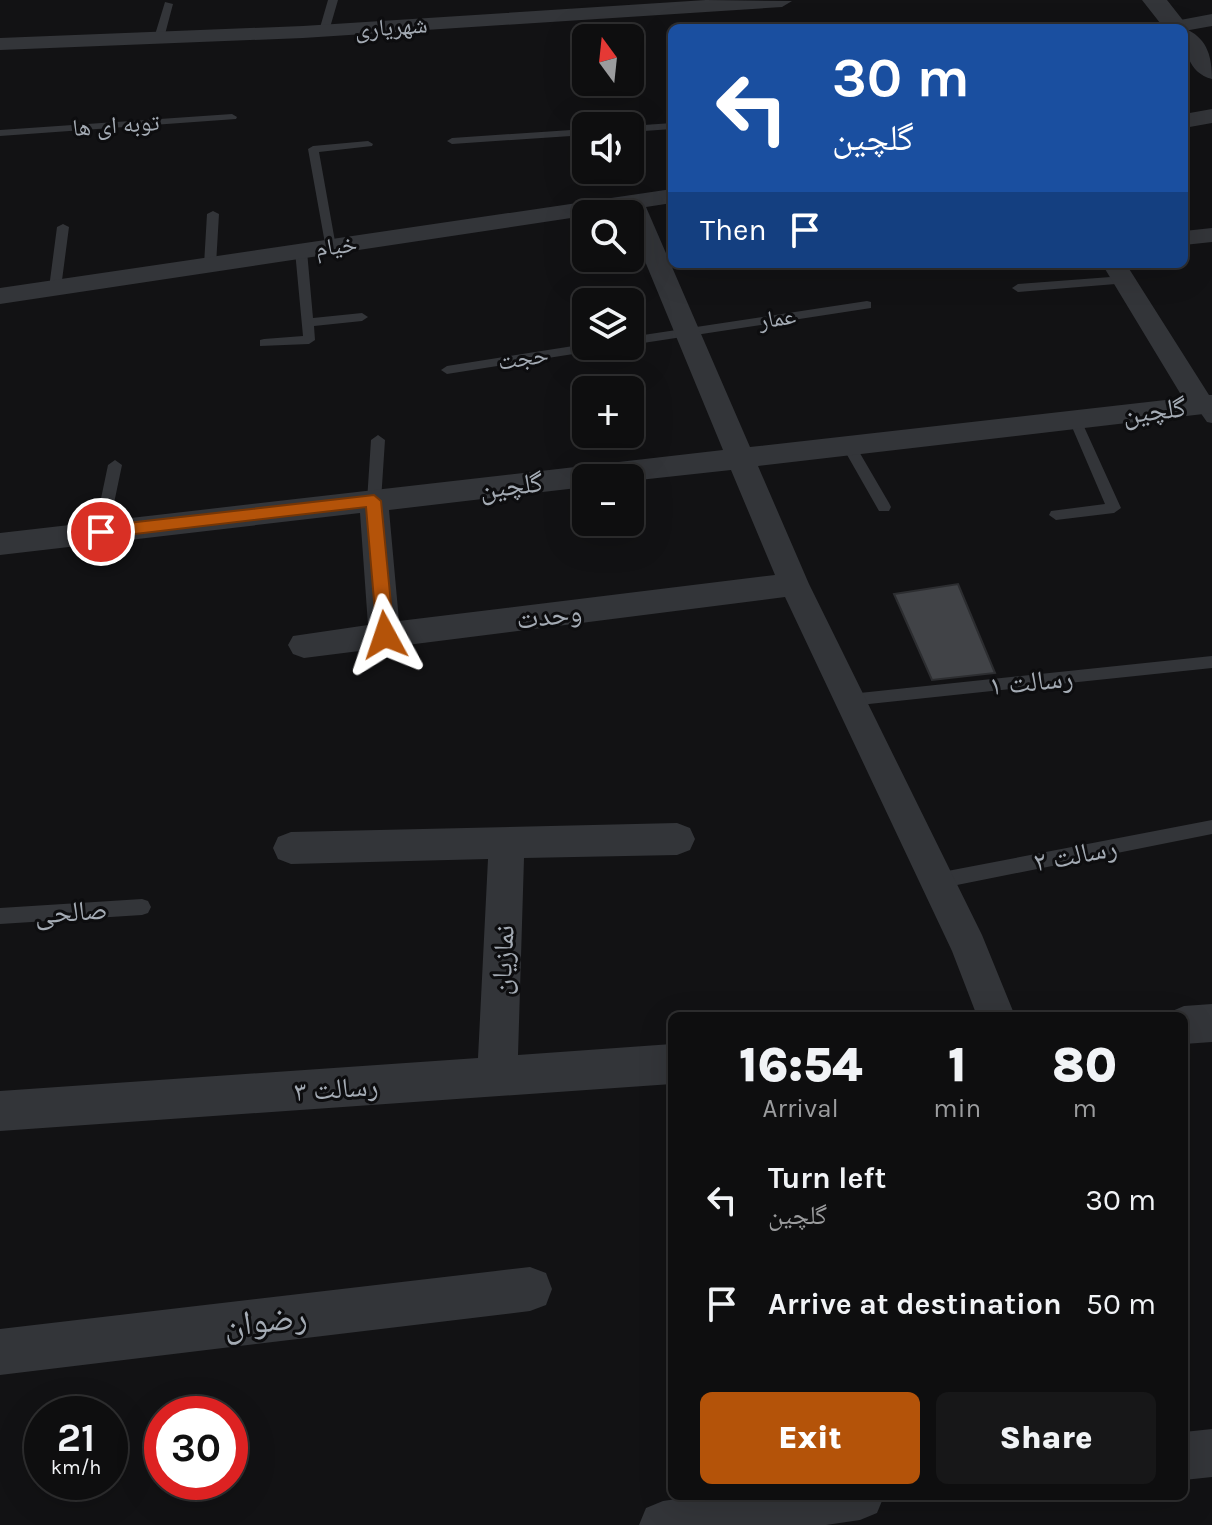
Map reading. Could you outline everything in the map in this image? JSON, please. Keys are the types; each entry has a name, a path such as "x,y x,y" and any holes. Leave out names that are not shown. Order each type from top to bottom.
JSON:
{"street":[{"path":"1154,0 1172,24"},
{"name":"شهریاری","path":"0,44 324,31 786,4"},
{"path":"1188,27 1212,20"},
{"path":"1188,44 1212,71"},
{"path":"1188,120 1212,116"},
{"name":"خیام","path":"644,200 668,197"},
{"name":"خیام","path":"0,296 572,211"},
{"path":"644,231 794,584 969,947 994,1012"},
{"path":"1188,238 1212,235"},
{"path":"1119,272 1208,409"},
{"name":"گلچین","path":"0,544 1075,420 1208,409"},
{"path":"374,501 385,635"},
{"name":"وحدت","path":"304,645 794,584"},
{"path":"291,848 677,839"},
{"name":"نمازیان","path":"497,1077 507,843"},
{"path":"1188,1025 1212,1023"},
{"name":"رسالت ۳","path":"0,1111 668,1064"},
{"name":"رضوان","path":"0,1352 530,1289"},
{"path":"1188,1456 1212,1453"},
{"path":"663,1525 833,1500"}],"lane":[{"path":"324,31 333,0"},
{"path":"159,38 168,4"},
{"name":"توبه ای ها","path":"0,133 232,117"},
{"path":"644,128 668,126"},
{"path":"452,141 572,133"},
{"path":"330,247 313,149 368,144"},
{"path":"210,265 213,214"},
{"path":"55,288 63,227"},
{"path":"264,343 309,340 301,251"},
{"path":"1018,288 1119,272"},
{"name":"عمار","path":"686,332 867,305"},
{"path":"307,323 362,317"},
{"path":"644,339 686,332"},
{"name":"حجت","path":"447,370 572,350"},
{"path":"1056,515 1114,508 1075,420"},
{"path":"374,501 378,440"},
{"path":"849,446 884,507"},
{"path":"101,532 115,465"},
{"name":"رسالت ۱","path":"850,700 1212,662"},
{"name":"رسالت ۲","path":"937,881 1212,827"},
{"name":"صالحی","path":"0,916 142,907"}],"building":[{"path":"958,584 995,673 932,680 894,594"}],"route":[{"path":"101,532 374,501 385,635"}]}
